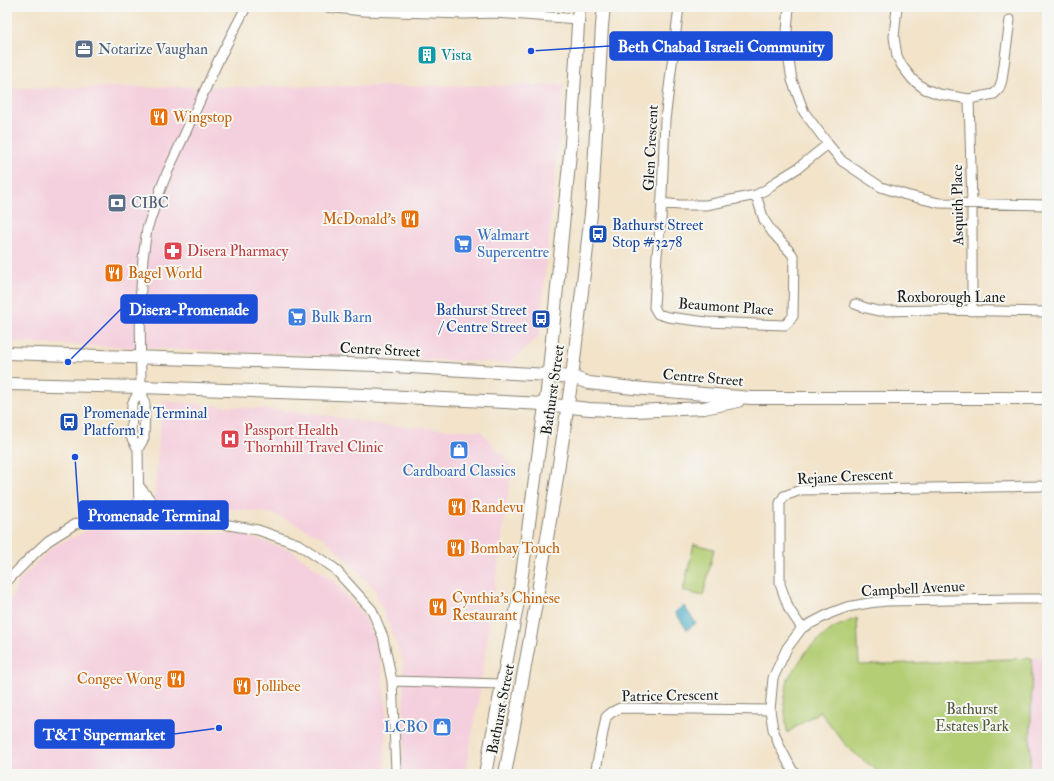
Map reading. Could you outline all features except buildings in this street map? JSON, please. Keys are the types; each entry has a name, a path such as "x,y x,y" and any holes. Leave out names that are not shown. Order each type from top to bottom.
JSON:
{"main road":[{"name":"Bathurst Street","path":"504,774 529,644 555,491 572,377 592,205 604,7"},
{"name":"Bathurst Street","path":"485,774 519,596 548,375 571,143 578,13"},
{"name":"Centre Street","path":"7,353 381,366 548,375 572,377 589,383 751,398 1047,398"},
{"name":"Centre Street","path":"7,384 364,395 544,404 635,412 704,408 751,398"}],"street":[{"path":"138,448 144,438 146,405 141,387 140,303 143,258 147,229 167,173 219,59 246,7"},
{"path":"326,7 363,11 465,14 578,13"},
{"name":"Glen Crescent","path":"679,7 665,120 661,203 678,206 706,205 756,195 768,189 777,181 798,168 828,144"},
{"path":"789,7 787,49 792,80 804,112 842,161 881,187 939,203 1047,205"},
{"path":"897,7 894,37 897,56 902,66 913,80 925,89 939,94 969,99 994,94 999,89 1002,80 1010,20"},
{"name":"Asquith Place","path":"969,99 972,204 972,311"},
{"name":"Beaumont Place","path":"661,203 661,222 654,294 654,307 658,314 668,318 707,322 785,324 793,316 794,258 764,220 756,195"},
{"name":"Roxborough Lane","path":"855,304 878,311 939,310 1047,312"},
{"path":"139,520 138,448 131,437 132,404 141,387"},
{"path":"139,486 152,502 186,521"},
{"name":"Rejane Crescent","path":"802,628 789,609 780,584 780,503 784,496 801,490 1047,486"},
{"path":"7,581 48,541 75,524 86,521 139,520 217,523 258,530 298,544 334,568 372,610 383,637 392,681 395,774"},
{"name":"Campbell Avenue","path":"796,774 792,770 779,745 773,729 770,710 774,678 787,648 802,628 836,611 847,607 869,603 886,601 1018,598 1047,599"},
{"path":"392,681 503,684"},
{"name":"Patrice Crescent","path":"595,774 606,717 620,708 770,710"}],"shaded area":[{"path":"564,85 539,336 509,363 7,342 7,88"},
{"path":"162,401 313,413 382,425 481,431 512,467 478,703 465,774 401,774 404,744 403,661 373,586 324,538 272,513 154,501"},
{"path":"93,528 241,534 291,550 335,582 367,621 380,656 387,710 384,774 7,774 7,608 18,582 52,547"},
{"path":"1032,658 1047,658 1047,774 1030,774"}],"green space":[{"path":"694,544 714,549 703,596 683,591"},
{"name":"Bathurst Estates Park","path":"857,618 859,665 1032,658 1030,774 881,774 847,747 820,711 787,733 784,703 788,678 808,649 833,628"}],"water":[{"path":"684,606 696,623 687,630 675,612"}],"place":[{"name":"Notarize Vaughan","path":"84,49"},
{"name":"Beth Chabad Israeli Community","path":"531,51"},
{"name":"Vista","path":"427,55"},
{"name":"Wingstop","path":"159,117"},
{"name":"CIBC","path":"117,203"},
{"name":"McDonald's","path":"410,219"},
{"name":"Bathurst Street Stop #3278","path":"598,234"},
{"name":"Walmart Supercentre","path":"463,244"},
{"name":"Disera Pharmacy","path":"173,251"},
{"name":"Bagel World","path":"114,273"},
{"name":"Bulk Barn","path":"297,317"},
{"name":"Bathurst Street / Centre Street","path":"541,319"},
{"name":"Disera-Promenade","path":"68,362"},
{"name":"Promenade Terminal Platform 1","path":"69,422"},
{"name":"Passport Health Thornhill Travel Clinic","path":"230,439"},
{"name":"Cardboard Classics","path":"459,450"},
{"name":"Promenade Terminal","path":"75,457"},
{"name":"Randevu","path":"457,507"},
{"name":"Bombay Touch","path":"456,548"},
{"name":"Cynthia's Chinese Restaurant","path":"438,607"},
{"name":"Congee Wong","path":"176,679"},
{"name":"Jollibee","path":"242,686"},
{"name":"LCBO","path":"442,727"},
{"name":"T&T Supermarket","path":"219,728"}]}
